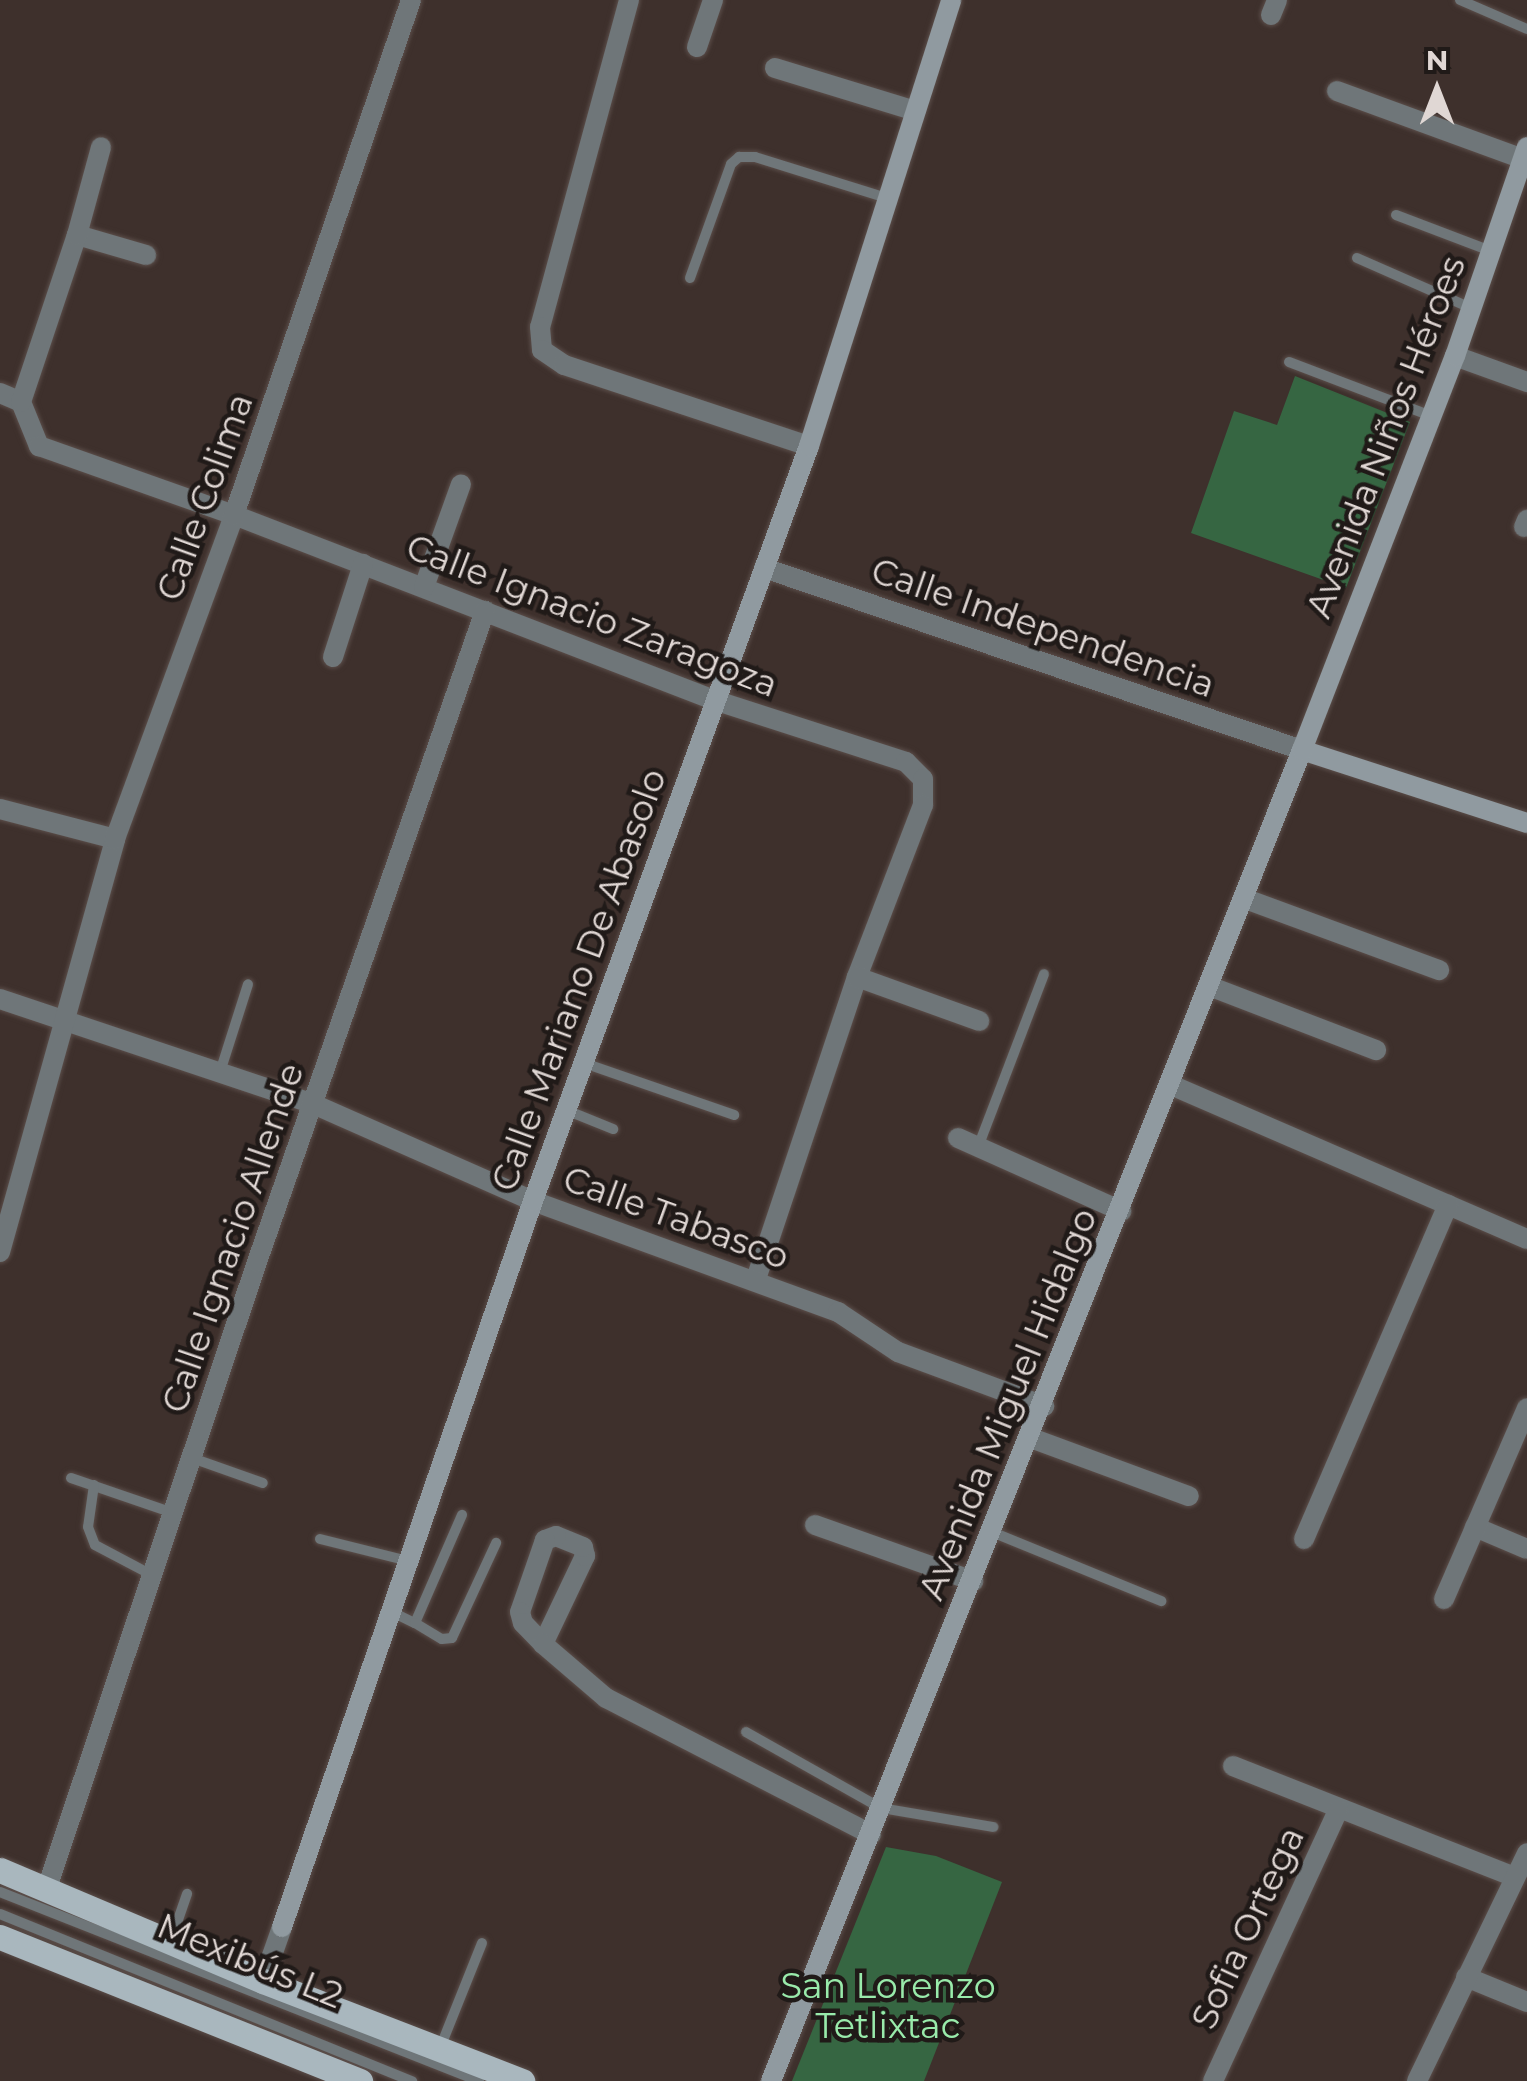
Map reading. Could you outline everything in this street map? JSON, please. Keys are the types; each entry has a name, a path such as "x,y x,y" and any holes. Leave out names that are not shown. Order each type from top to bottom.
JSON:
{"main road":[{"path":"0,1870 263,1981 522,2081"},
{"path":"0,1937 354,2080"}],"street":[{"name":"Calle Colima","path":"0,1252 115,839 234,515 411,0"},
{"path":"629,0 540,327 542,350 564,364 809,446"},
{"path":"697,47 713,0"},
{"name":"Calle Mariano De Abasolo","path":"263,1981 533,1201 809,446 951,0"},
{"path":"775,68 916,111"},
{"path":"1336,91 1524,163"},
{"path":"0,393 21,402 77,234 101,147"},
{"name":"Avenida Niños Héroes","path":"1302,750 1455,356 1524,163"},
{"path":"77,234 146,254"},
{"path":"1455,356 1527,382"},
{"name":"Calle Ignacio Zaragoza","path":"21,402 39,446 234,515 714,700 906,762 923,779 923,805 857,977"},
{"path":"424,588 461,484"},
{"path":"333,657 363,564"},
{"name":"Calle Independencia","path":"764,568 1302,750"},
{"name":"Calle Ignacio Allende","path":"47,1888 485,611"},
{"path":"1302,750 1527,824"},
{"name":"Avenida Miguel Hidalgo","path":"771,2081 1044,1406 1302,750"},
{"path":"0,809 115,839"},
{"path":"1243,898 1439,970"},
{"path":"756,1279 857,977 979,1021"},
{"path":"1209,986 1376,1050"},
{"name":"Calle Tabasco","path":"0,999 313,1104 533,1201 838,1312 898,1352 1044,1406"},
{"path":"1171,1085 1527,1239"},
{"path":"958,1138 1121,1211"},
{"path":"1304,1540 1448,1204"},
{"path":"1444,1599 1527,1408"},
{"path":"1031,1438 1188,1496"},
{"path":"815,1525 973,1581"},
{"path":"1476,1527 1527,1548"},
{"path":"543,1644 585,1556 583,1546 556,1536 545,1540 520,1612 523,1623 543,1644 606,1698 871,1834"},
{"path":"1233,1766 1338,1810"},
{"name":"Sofia Ortega","path":"1213,2081 1338,1810 1515,1877"},
{"path":"1417,2081 1527,1853"},
{"path":"1466,1977 1527,2002"}],"lane":[{"path":"1460,0 1527,28"},
{"path":"690,278 731,164 740,157 755,157 888,198"},
{"path":"1396,215 1492,251"},
{"path":"1357,258 1472,308"},
{"path":"1289,362 1432,416"},
{"path":"978,1147 1044,974"},
{"path":"220,1072 248,984"},
{"path":"584,1062 734,1114"},
{"path":"566,1110 613,1128"},
{"path":"192,1457 263,1484"},
{"path":"71,1478 173,1513"},
{"path":"94,1486 88,1527 94,1545 152,1576"},
{"path":"415,1623 462,1515"},
{"path":"992,1532 1161,1601"},
{"path":"320,1540 408,1561"},
{"path":"391,1611 442,1639 452,1638 496,1543"},
{"path":"746,1732 881,1808 992,1828"},
{"name":"Mexibús L2","path":"0,1892 479,2081"},
{"path":"171,1941 187,1894"},
{"name":"Mexibús L2","path":"0,1914 412,2081"},
{"path":"440,2049 482,1943"}],"green space":[{"path":"1295,376 1410,422 1346,588 1191,533 1234,411 1277,425"},
{"name":"San Lorenzo Tetlixtac","path":"886,1847 936,1856 1002,1882 924,2081 792,2081"}]}
